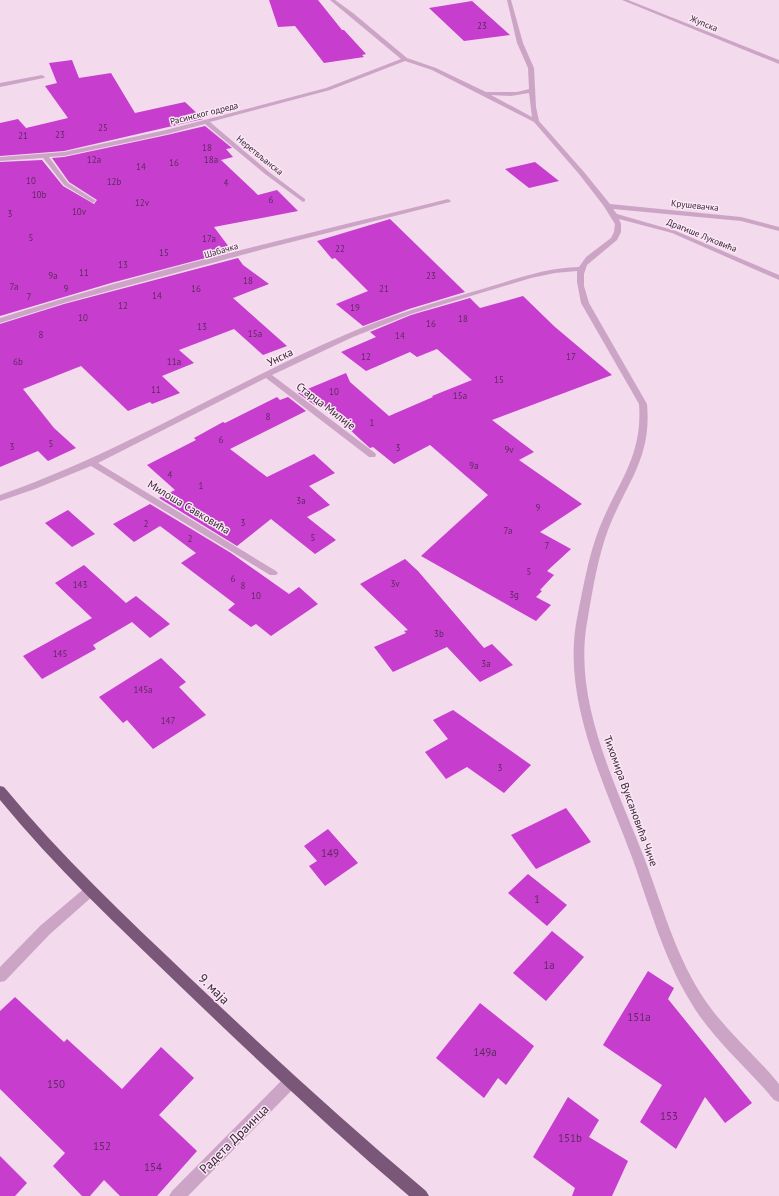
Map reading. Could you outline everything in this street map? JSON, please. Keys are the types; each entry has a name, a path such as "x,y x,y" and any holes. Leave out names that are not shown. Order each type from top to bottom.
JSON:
{"main road":[{"name":"9. маја","path":"0,791 32,830 90,891 290,1082 419,1195"}],"street":[{"path":"332,0 405,59 434,69 536,121 615,216 618,228 615,234 604,249 586,262 581,269"},
{"path":"509,0 520,43 531,68 533,107 536,121"},
{"name":"Жупска","path":"624,0 779,62"},
{"name":"Расинског одреда","path":"0,159 45,156 86,150 206,122 328,89 405,59"},
{"path":"0,85 42,77"},
{"path":"480,92 513,94 533,90"},
{"name":"Неретвљанска","path":"206,122 267,173 303,200"},
{"path":"45,156 66,184 93,201"},
{"name":"Шабачка","path":"0,321 61,302 170,274 262,247 448,201"},
{"name":"Крушевачка","path":"607,206 741,219 779,229"},
{"name":"Драгише Луковића","path":"615,216 674,232 779,278"},
{"name":"Унска","path":"0,498 42,483 92,462 267,375 385,321 539,275 569,268 581,269"},
{"name":"Тихомира Вуксановића Чиче","path":"581,269 582,292 585,303 632,381 643,404 645,415 642,440 636,462 604,529 586,604 580,636 578,664 588,711 598,752 678,965 696,999 718,1028 774,1083 779,1095"},
{"name":"Старца Милије","path":"267,375 372,455"},
{"name":"Милоша Савковића","path":"92,462 273,573"},
{"path":"0,976 45,930 90,891"},
{"name":"Радета Драинца","path":"177,1196 290,1082"}],"building":[{"path":"269,0 318,0 342,30 344,30 366,54 362,55 364,57 324,63 295,26 278,27"},
{"path":"472,1 510,35 464,41 429,8"},
{"path":"72,60 79,78 111,73 135,113 185,102 203,119 64,151 0,156 0,123 18,119 26,128 68,118 45,86 57,83 49,63"},
{"path":"205,126 232,148 226,149 233,157 221,160 258,195 277,190 298,211 214,227 232,251 111,283 0,316 0,162 42,160 63,186 94,204 97,200 69,182 52,158 64,157"},
{"path":"535,162 559,181 529,188 505,169"},
{"path":"390,219 465,292 409,309 363,326 336,304 368,291 335,258 332,259 317,241"},
{"path":"238,258 243,265 269,284 233,298 287,346 263,355 234,329 179,350 194,363 162,376 180,393 152,404 150,402 128,411 81,366 23,389 54,428 76,448 48,461 38,451 0,467 0,324 64,304"},
{"path":"523,296 555,327 612,375 492,420 534,452 519,460 582,504 540,532 571,549 547,571 554,575 540,590 542,591 536,597 551,605 536,621 421,556 488,495 430,445 394,464 373,447 370,448 321,403 316,406 298,393 346,373 350,382 389,416 433,397 432,396 472,380 437,349 417,357 410,352 366,371 341,352 376,337 370,332 411,315 470,298 480,308"},
{"path":"277,397 280,400 288,397 306,411 230,449 267,477 314,454 335,473 309,486 330,505 307,517 336,540 315,554 271,519 237,546 159,498 175,490 147,465 196,440 194,438 223,422 225,423"},
{"path":"150,504 231,553 289,594 299,587 318,604 271,636 256,624 251,627 228,610 235,604 181,563 196,553 160,526 134,542 113,524"},
{"path":"68,510 95,534 72,547 45,523"},
{"path":"405,559 418,571 484,648 492,644 513,665 480,682 447,647 393,672 374,647 406,633 404,631 408,630 360,584"},
{"path":"84,565 126,603 136,596 170,624 150,638 132,622 93,645 96,649 42,679 23,656 92,618 55,583"},
{"path":"161,658 186,682 179,687 206,715 153,749 127,720 123,723 99,697"},
{"path":"453,710 531,765 504,793 467,767 446,779 425,752 448,739 433,720"},
{"path":"566,808 591,842 536,869 511,835"},
{"path":"328,829 358,863 325,886 309,866 317,861 304,846"},
{"path":"528,874 567,905 547,926 508,893"},
{"path":"552,931 584,957 546,1001 513,973"},
{"path":"648,971 674,988 668,999 752,1103 725,1123 705,1097 676,1149 640,1122 662,1085 603,1045"},
{"path":"15,997 64,1042 67,1039 122,1089 161,1047 194,1078 159,1115 197,1151 157,1196 120,1196 104,1180 90,1196 82,1196 53,1166 65,1153 0,1089 0,1011"},
{"path":"480,1003 534,1046 506,1085 498,1078 484,1098 436,1058"},
{"path":"568,1097 599,1120 589,1137 628,1161 612,1196 572,1196 575,1188 533,1157"},
{"path":"0,1156 27,1183 15,1196 0,1196"}]}
